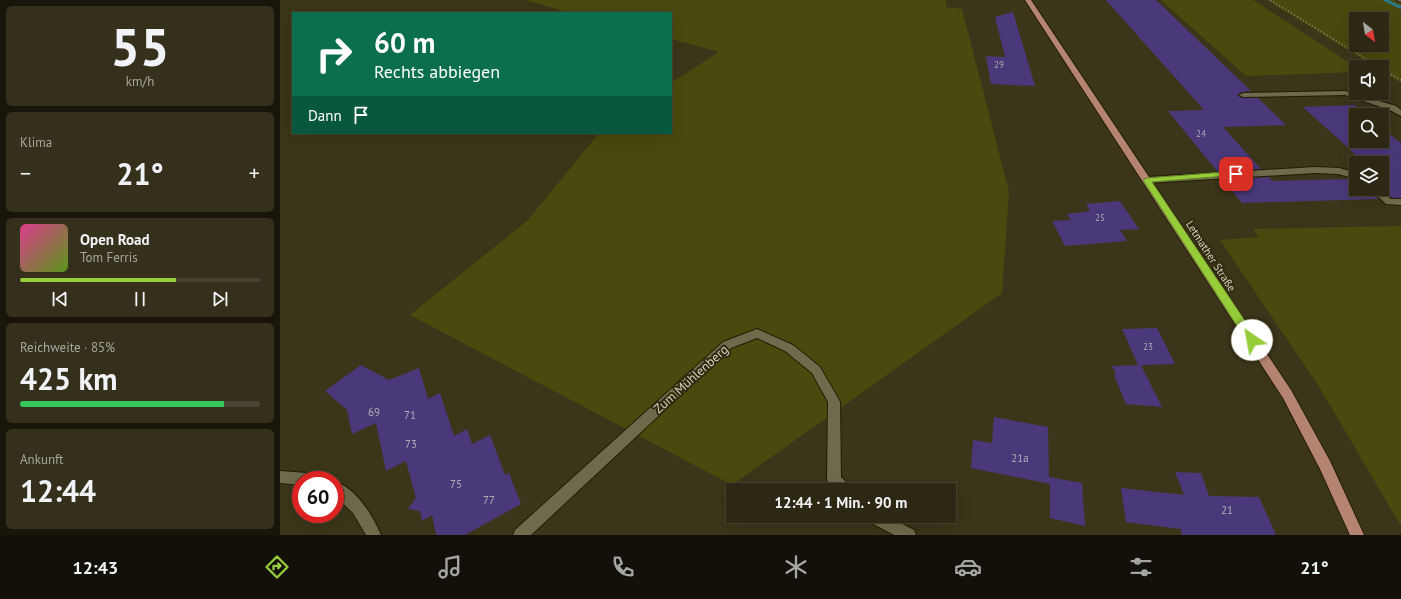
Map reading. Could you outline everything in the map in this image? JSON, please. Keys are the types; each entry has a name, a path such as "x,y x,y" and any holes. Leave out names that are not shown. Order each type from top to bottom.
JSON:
{"main road":[{"name":"Letmather Straße","path":"1028,0 1287,394 1325,465 1357,535"}],"street":[{"path":"1243,96 1345,93 1393,108 1401,114"},
{"path":"1147,180 1315,170 1339,171 1349,174"},
{"path":"1382,196 1389,202 1401,202"},
{"name":"Zum Mühlenberg","path":"520,535 727,345 757,333 789,348 816,370 834,402 834,480 837,483"},
{"path":"280,477 292,478"},
{"path":"344,493 367,521 374,535"},
{"path":"886,523 909,535"}],"path":[{"path":"1270,0 1368,60"},
{"path":"1389,73 1401,80"}],"shaded area":[{"path":"524,0 946,0 946,7 962,9 1009,192 1002,293 735,483 728,483 410,315 528,220 598,134 672,134 672,82 719,52 672,39 672,12 568,12"},
{"path":"1161,0 1253,0 1349,62 1349,72 1246,76"},
{"path":"1267,0 1401,0 1401,83 1389,75 1389,60 1364,60 1351,52 1389,52 1389,12 1349,12 1349,51"},
{"path":"1401,226 1401,526 1318,385 1220,240 1259,237 1253,229"}],"building":[{"path":"1106,0 1156,0 1251,91 1242,92 1238,94 1238,96 1243,98 1258,98 1286,125 1223,127 1261,169 1217,171 1168,111 1204,110"},
{"path":"1013,12 1035,86 991,84 986,56 1005,57 995,17"},
{"path":"1355,105 1358,108 1349,108 1349,148 1389,148 1389,134 1401,143 1401,198 1392,198 1389,196 1389,156 1357,156 1303,107"},
{"path":"1269,177 1272,181 1349,179 1349,196 1375,196 1378,199 1242,203 1224,180"},
{"path":"1120,201 1139,229 1120,230 1127,241 1065,246 1052,221 1071,220 1067,214 1090,211 1086,204"},
{"path":"1157,328 1175,364 1138,365 1122,329"},
{"path":"361,365 389,380 419,368 428,399 440,393 454,436 467,429 472,444 490,435 505,475 509,473 521,504 465,535 436,535 432,515 422,521 420,511 408,509 416,498 406,461 386,471 376,423 352,434 347,410 325,391"},
{"path":"1141,365 1162,407 1126,404 1114,375 1116,374 1112,366"},
{"path":"994,417 1048,427 1049,477 1082,483 1085,526 1050,518 1050,484 971,468 973,440 992,443"},
{"path":"1175,472 1201,473 1209,496 1259,497 1276,535 1182,535 1181,529 1126,522 1121,488 1184,495"}],"waterway":[{"path":"1384,0 1401,8"}],"route":[{"path":"1236,174 1147,180 1252,340"}]}
